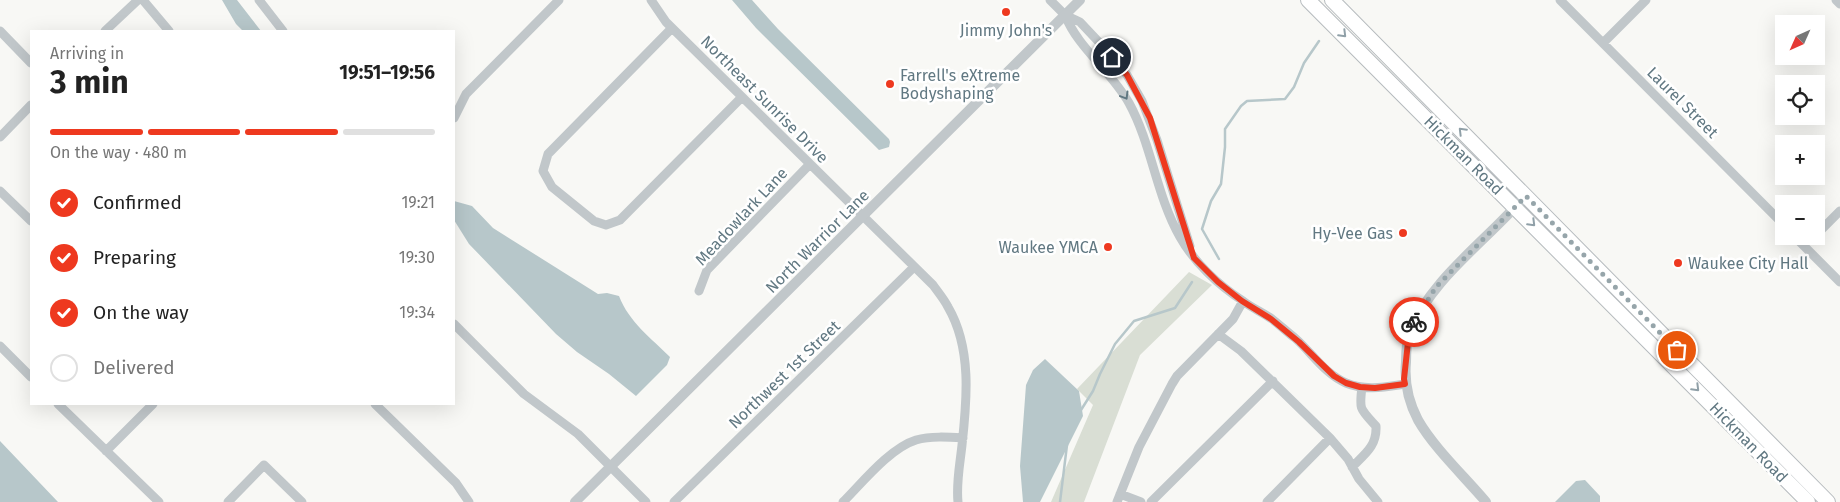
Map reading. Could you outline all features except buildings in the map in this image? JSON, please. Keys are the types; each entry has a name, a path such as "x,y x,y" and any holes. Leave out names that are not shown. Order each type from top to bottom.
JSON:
{"highway":[{"name":"Hickman Road","path":"1308,0 1808,502"},
{"name":"Hickman Road","path":"1332,0 1828,502"}],"street":[{"path":"106,30 138,0"},
{"path":"143,0 168,30"},
{"path":"259,0 282,30"},
{"path":"455,116 466,94 559,0"},
{"name":"Northeast Sunrise Drive","path":"651,0 672,28 933,285 948,307 961,337 966,370 958,502"},
{"path":"1050,0 1065,15 1080,22 1112,57 1127,75 1142,101 1157,140 1194,258"},
{"name":"North Warrior Lane","path":"576,502 1080,0"},
{"name":"Laurel Street","path":"1560,0 1775,217"},
{"path":"1603,43 1646,0"},
{"path":"1836,0 1840,4"},
{"path":"1065,15 1071,31 1122,91 1138,120 1170,218 1194,258 1218,282 1242,301 1271,319 1299,342 1334,376 1346,383 1362,387 1375,388 1405,384"},
{"path":"672,28 548,154 543,171 552,187 594,221 606,224 620,220 742,97"},
{"path":"0,31 30,62"},
{"path":"0,137 30,107"},
{"name":"Meadowlark Lane","path":"698,291 707,270 810,164"},
{"path":"0,191 30,220"},
{"path":"1486,502 1430,438 1418,420 1404,379 1409,333 1420,311 1436,287 1526,196"},
{"path":"1825,227 1840,211"},
{"path":"1805,247 1840,282"},
{"name":"Northwest 1st Street","path":"674,502 914,267"},
{"path":"1141,502 1119,498 1139,447 1177,376 1233,318 1242,301"},
{"path":"455,325 524,394 578,434 646,502"},
{"path":"1218,334 1241,351 1330,438 1348,459 1359,479 1378,502"},
{"path":"0,346 30,376"},
{"path":"1151,502 1273,381"},
{"path":"1352,467 1371,447 1377,437 1376,426 1359,404 1362,387"},
{"path":"59,405 159,502"},
{"path":"106,451 152,405"},
{"path":"376,405 456,483 469,502"},
{"path":"842,502 897,450 916,440 942,437 962,438"},
{"path":"1267,502 1330,438"},
{"path":"228,502 264,465 302,502"}],"shaded area":[{"path":"222,0 237,0 260,30 242,30 236,24"},
{"path":"732,0 752,0 778,29 889,139 889,147 879,150 756,28"},
{"path":"455,201 472,206 493,228 598,294 607,293 619,296 635,322 670,357 667,365 636,396 556,334 469,244 455,222"},
{"path":"1189,272 1212,285 1140,355 1084,502 1051,502 1093,405 1077,389"},
{"path":"1045,359 1079,391 1083,416 1040,502 1023,502 1020,466 1026,385 1033,370"},
{"path":"0,441 58,502 0,502"},
{"path":"1585,480 1600,496 1600,502 1555,502 1576,481"}],"waterway":[{"path":"1219,259 1202,229 1211,201 1221,184 1225,129 1241,106 1247,101 1285,99 1294,87 1304,63 1319,41"},
{"path":"1081,410 1093,391 1115,344 1134,321 1175,308 1192,282"},
{"path":"1060,502 1067,445"}],"way so far":[{"path":"1414,322 1436,287 1526,196 1677,350"}],"place":[{"name":"Jimmy John's","path":"1006,12"},
{"name":"Farrell's eXtreme Bodyshaping","path":"890,84"},
{"name":"Hy-Vee Gas","path":"1403,233"},
{"name":"Waukee YMCA","path":"1108,247"},
{"name":"Waukee City Hall","path":"1678,263"}],"route":[{"path":"1112,57 1127,75 1150,118 1194,258 1218,282 1242,301 1271,319 1299,342 1334,376 1346,383 1360,387 1375,388 1405,384 1409,333 1414,322"}]}
